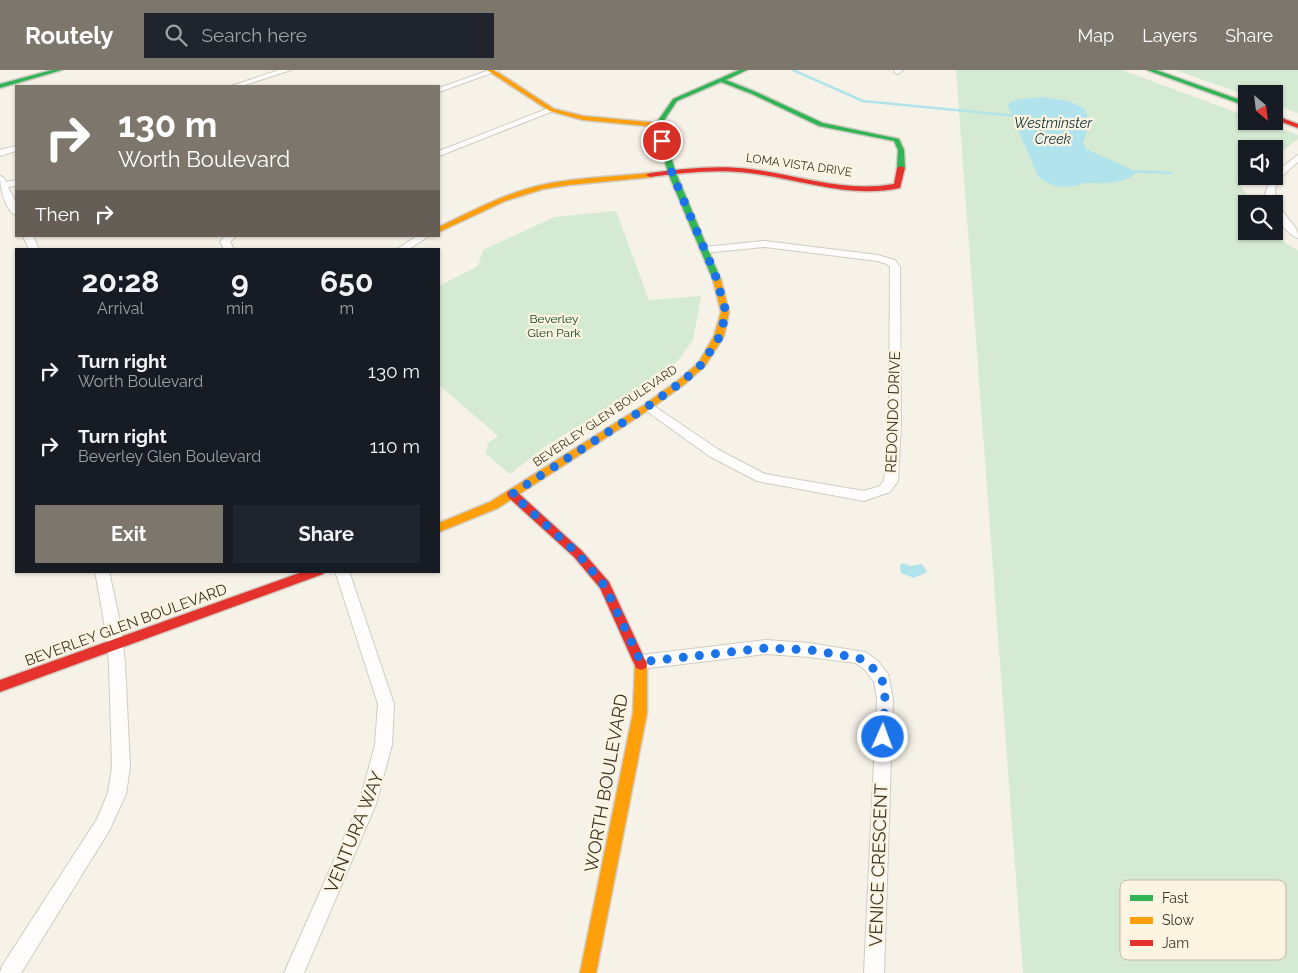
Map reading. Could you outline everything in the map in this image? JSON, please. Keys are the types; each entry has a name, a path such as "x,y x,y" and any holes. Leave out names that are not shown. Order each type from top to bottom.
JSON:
{"street":[{"path":"0,76 23,70"},
{"path":"0,86 59,70"},
{"path":"237,85 287,70"},
{"path":"440,90 492,70 552,110 583,118 658,125 675,100 744,70"},
{"path":"1150,70 1238,101"},
{"name":"LOMA VISTA DRIVE","path":"672,173 736,170 836,185 888,189 897,186 900,179 900,145 897,140 821,125 754,92 720,80"},
{"path":"440,154 552,110"},
{"path":"1283,115 1298,119"},
{"path":"1283,120 1298,126"},
{"name":"BEVERLEY GLEN BOULEVARD","path":"440,528 482,511 512,494 647,407 683,381 702,364 720,336 726,312 715,274 672,173 658,125"},
{"path":"0,153 15,148"},
{"path":"1270,195 1269,192 1277,175 1298,158"},
{"path":"440,230 534,189 554,185 672,173"},
{"path":"15,183 2,182 15,210"},
{"path":"1283,218 1298,235"},
{"path":"228,248 225,242 230,237"},
{"path":"404,248 422,237"},
{"name":"REDONDO DRIVE","path":"647,407 722,457 762,478 864,496 884,489 891,481 895,424 896,267 891,262 878,258 765,244 704,250"},
{"name":"WORTH BOULEVARD","path":"512,494 578,554 604,585 641,662 640,713 588,973"},
{"path":"9,973 103,825 117,794 121,767 117,663 113,627 102,573"},
{"name":"BEVERLEY GLEN BOULEVARD","path":"0,686 312,573"},
{"name":"VENTURA WAY","path":"294,973 372,796 382,758 387,726 386,704 343,573"},
{"name":"VENICE CRESCENT","path":"641,662 766,648 810,650 859,658 871,666 882,679 885,698 874,973"}],"green space":[{"path":"956,70 1122,70 1238,113 1238,130 1283,129 1298,135 1298,139 1283,151 1283,140 1238,140 1238,185 1247,195 1238,195 1238,240 1283,240 1298,250 1298,973 1023,973"},
{"path":"1175,70 1298,70 1298,113 1283,107 1283,85 1238,85 1238,92"},
{"name":"Beverley Glen Park","path":"616,211 649,300 701,296 693,340 673,367 546,446 510,474 486,454 488,443 498,436 440,386 440,285 478,266 483,250 554,217"}],"water":[{"name":"Westminster Creek","path":"1044,97 1069,101 1085,109 1087,125 1083,142 1086,149 1129,168 1135,174 1117,182 1084,183 1070,187 1055,186 1038,176 1008,106 1010,102 1020,99"},
{"path":"903,563 910,566 922,564 927,572 914,578 901,573 900,565"}],"waterway":[{"name":"Westminster Creek","path":"793,70 863,101 1017,116"},
{"name":"Westminster Creek","path":"1129,171 1171,173"}],"traffic: fast":[{"path":"0,86 59,70"},
{"path":"717,280 672,173 658,125 675,100 744,70"},
{"path":"1150,70 1238,101"},
{"path":"720,80 754,93 821,125 897,140 901,150 901,168"}],"traffic: slow":[{"path":"490,70 552,110 583,118 658,125"},
{"path":"440,230 489,206 529,190 569,182 650,175"},
{"path":"440,528 494,505 647,407 683,381 702,364 719,336 725,312 717,280"},
{"path":"588,973 640,713 641,664"}],"traffic: jam":[{"path":"1283,120 1298,126"},
{"path":"650,175 724,169 749,171 843,188 881,189 897,186 901,168"},
{"path":"512,494 578,554 605,585 641,664"},
{"path":"0,686 313,573"}],"route":[{"path":"662,141 672,173 715,274 726,312 720,336 702,364 683,381 647,407 512,494 578,554 604,585 641,662 766,648 810,650 859,658 871,666 882,679 885,698 883,737"}]}
